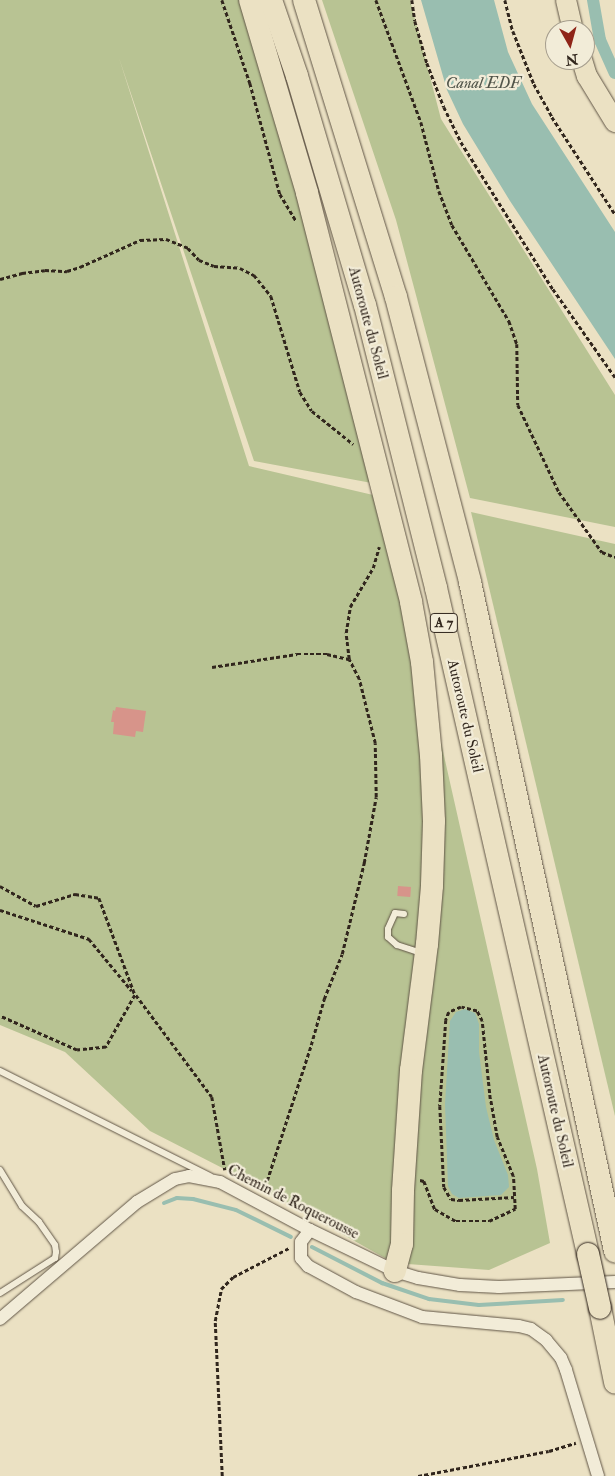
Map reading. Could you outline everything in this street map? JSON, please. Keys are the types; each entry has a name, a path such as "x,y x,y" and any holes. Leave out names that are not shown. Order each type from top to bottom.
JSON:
{"highway":[{"path":"250,0 307,193 411,602 422,662 431,755 434,821 432,886 426,954 411,1070 404,1175 402,1244 394,1271"},
{"name":"Autoroute du Soleil","path":"270,0 297,76 365,305 434,578 588,1254 615,1382"},
{"name":"Autoroute du Soleil","path":"304,0 396,297 470,582 615,1251"}],"main road":[{"path":"566,0 571,20"},
{"path":"585,70 615,122"}],"street":[{"name":"Chemin de Roquerousse","path":"0,1319 137,1202 174,1178 189,1176 220,1182 310,1230 394,1271 418,1278 460,1285 499,1287 615,1282"},
{"path":"310,1230 302,1242 301,1258 308,1266 330,1279 395,1308 436,1319 519,1326 538,1333 553,1346 561,1358 598,1476"}],"lane":[{"path":"404,914 395,913 388,929 388,937 397,945 426,954"},
{"path":"0,1071 220,1182"},
{"path":"0,1170 22,1206 39,1222 55,1245 56,1252 54,1258 0,1293"}],"path":[{"path":"222,0 250,83 280,194 298,223"},
{"path":"376,0 421,122 439,191 452,225 508,321 517,344 518,405 559,492 602,552 615,557"},
{"path":"412,0 415,21 427,63 444,107 461,142 554,289 615,377"},
{"path":"505,0 513,31 534,84 552,117 615,214"},
{"path":"0,279 37,271 67,271 140,240 166,239 188,248 199,260 214,266 240,268 254,275 271,296 300,392 312,411 356,447"},
{"path":"260,1202 311,1045 324,998 342,954 364,863 376,798 375,743 358,679 349,659 346,633 350,607 373,568 380,546"},
{"path":"212,667 297,654 327,654 349,659"},
{"path":"0,886 36,906 75,894 99,898 135,995 106,1047 77,1050 0,1016"},
{"path":"0,910 89,939 135,995 212,1096 225,1174 220,1182"},
{"path":"404,1175 424,1181 435,1209 456,1221 489,1221 515,1209 513,1176 497,1137 490,1099 482,1021 477,1011 461,1007 449,1012 446,1020 440,1106 444,1187 451,1199 514,1197"},
{"path":"222,1476 215,1321 222,1289 233,1277 302,1242"},
{"path":"418,1476 549,1451 588,1440"}],"shaded area":[{"path":"0,0 246,0 393,487 254,461 119,58 249,466 386,498 537,1169 550,1243 489,1270 394,1263 238,1176 150,1131 65,1052 0,1025"},
{"path":"322,0 410,0 441,119 615,395 615,527 470,498 396,220"},
{"path":"471,512 615,544 615,1116"}],"water":[{"name":"Canal EDF","path":"421,0 494,0 508,52 532,104 615,232 615,359 510,201 463,124 447,90"},
{"path":"465,1009 475,1013 479,1024 479,1052 486,1107 494,1140 508,1175 509,1187 501,1195 459,1198 452,1194 448,1186 445,1104 450,1021 456,1012"}],"building":[{"path":"116,707 146,711 143,732 136,731 135,737 113,734 114,722 111,722 113,710 115,711"},
{"path":"398,886 411,887 410,897 397,896"}],"waterway":[{"path":"593,0 600,40 615,73"},
{"path":"164,1203 177,1198 193,1199 236,1210 291,1237"},
{"path":"312,1247 382,1283 429,1299 479,1305 563,1300"}]}
